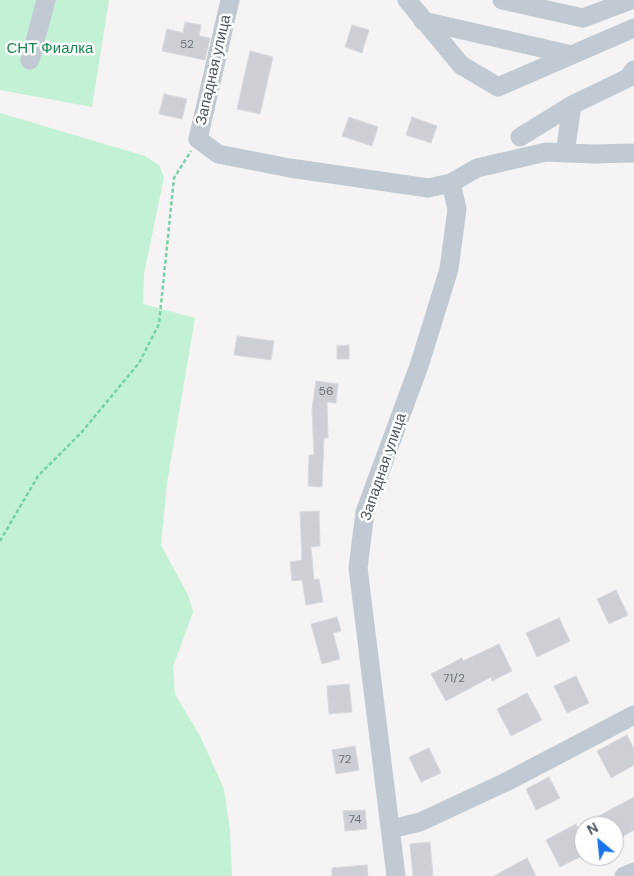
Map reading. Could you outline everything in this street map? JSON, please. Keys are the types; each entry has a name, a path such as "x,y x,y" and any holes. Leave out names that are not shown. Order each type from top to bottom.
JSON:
{"street":[{"path":"30,60 46,0"},
{"name":"Западная улица","path":"198,139 230,0"},
{"path":"407,0 461,65 498,87 634,28"},
{"path":"502,0 582,18 631,0"},
{"path":"423,21 572,55"},
{"path":"520,137 572,105 628,78 634,70"},
{"path":"565,153 572,105"},
{"path":"198,139 218,154 290,168 428,188 456,203 471,171"},
{"path":"428,188 451,183 471,171 546,152 634,153"},
{"name":"Западная улица","path":"396,876 392,829 358,568 365,512 420,363 449,269 457,209 451,183"},
{"path":"392,829 420,822 506,782 634,715"},
{"path":"624,876 634,872"}],"path":[{"path":"0,541 38,476 81,433 139,363 159,324 174,178 198,139"}],"green space":[{"name":"СНТ Фиалка","path":"0,0 109,0 92,107 0,90"},
{"path":"0,113 145,156 159,165 164,177 144,274 143,304 195,318 167,483 161,545 189,597 193,612 173,667 175,694 200,736 224,789 230,831 232,876 0,876"}],"building":[{"path":"185,22 201,25 199,36 210,38 205,60 162,51 167,29 183,33"},
{"path":"352,25 369,30 362,53 345,47"},
{"path":"250,51 273,57 260,114 237,109"},
{"path":"164,94 187,99 182,119 159,114"},
{"path":"349,117 378,127 372,146 342,136"},
{"path":"412,117 437,126 431,143 406,135"},
{"path":"237,336 274,341 271,360 234,355"},
{"path":"349,345 349,359 337,359 337,346"},
{"path":"316,381 338,384 336,403 327,402 328,438 324,438 322,487 308,486 309,455 314,455 312,409"},
{"path":"319,511 320,546 311,547 314,580 319,579 323,602 306,605 302,580 292,581 290,562 302,560 300,512"},
{"path":"616,590 628,615 609,624 597,599"},
{"path":"337,617 341,631 333,633 340,659 322,664 311,624"},
{"path":"559,618 570,641 537,657 526,633"},
{"path":"499,644 512,671 492,681 491,677 446,701 431,674 462,658 463,661"},
{"path":"576,676 589,703 567,713 554,686"},
{"path":"349,684 352,712 329,714 327,686"},
{"path":"527,693 542,720 511,736 497,709"},
{"path":"627,735 634,749 634,765 611,778 597,751"},
{"path":"355,746 359,770 336,774 332,750"},
{"path":"429,748 441,773 421,782 409,757"},
{"path":"549,777 560,798 536,810 526,789"},
{"path":"634,797 634,830 624,836 624,816 599,816"},
{"path":"365,810 367,829 345,831 343,811"},
{"path":"574,825 574,860 560,867 546,840"},
{"path":"430,842 433,876 413,876 410,844"},
{"path":"527,858 536,876 494,876"},
{"path":"367,865 368,876 332,876 332,868"}]}
